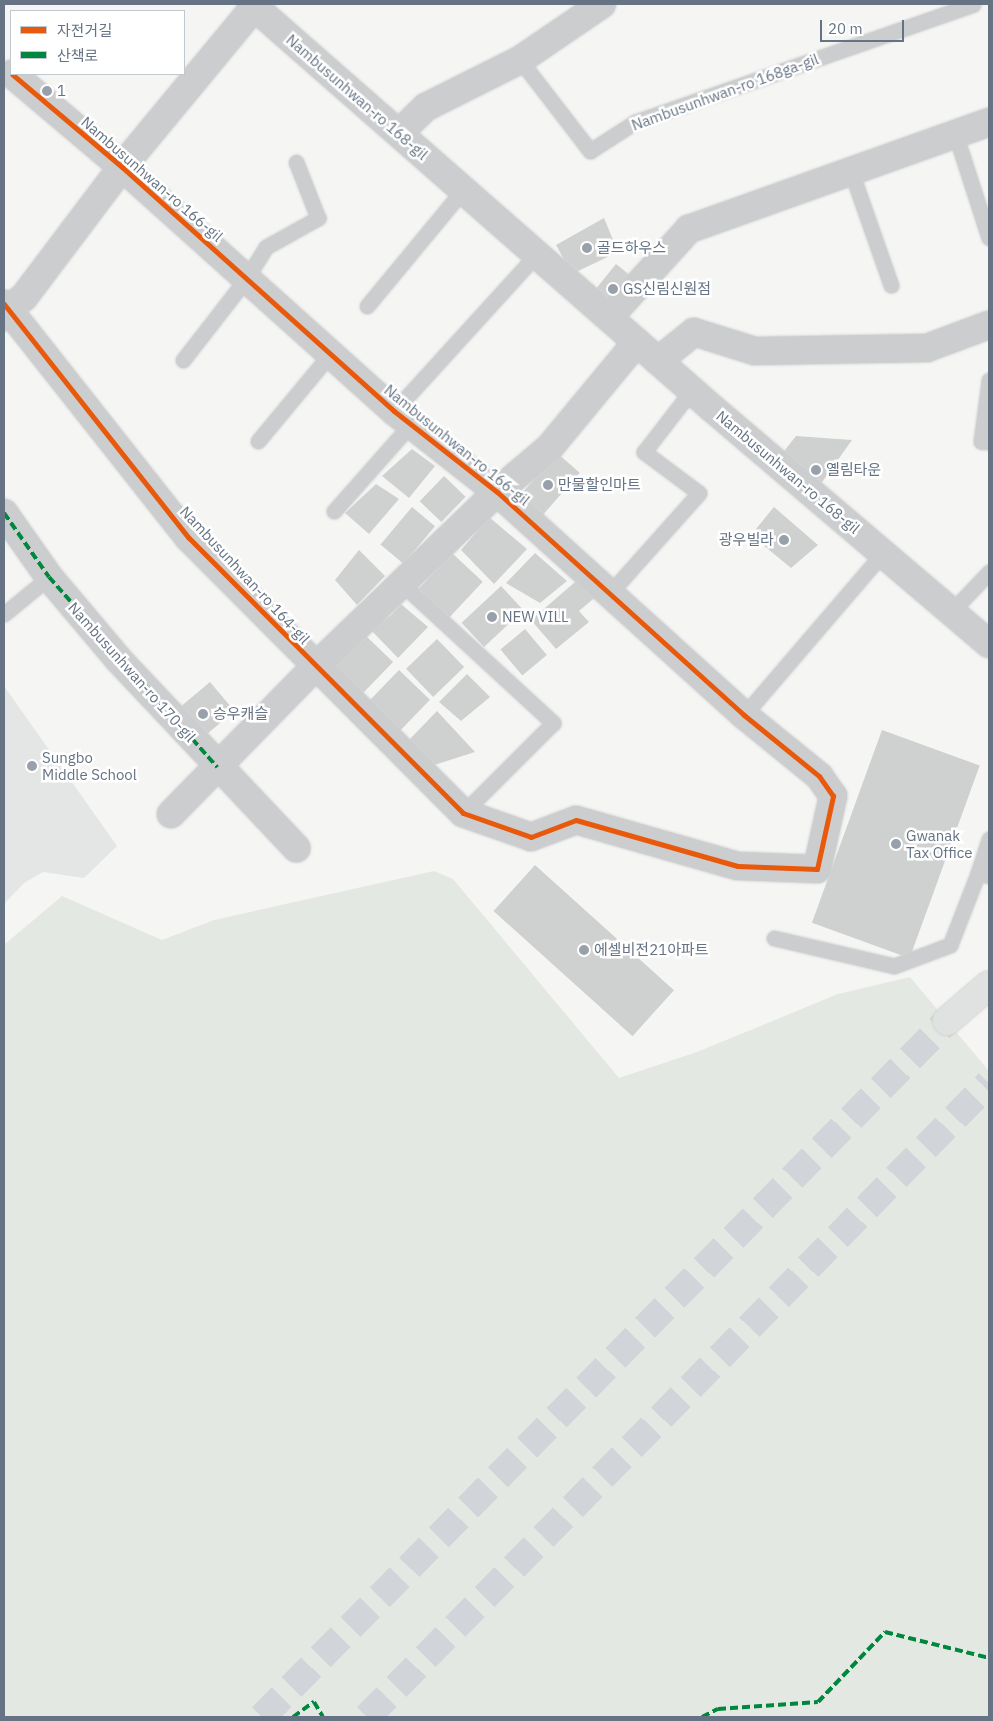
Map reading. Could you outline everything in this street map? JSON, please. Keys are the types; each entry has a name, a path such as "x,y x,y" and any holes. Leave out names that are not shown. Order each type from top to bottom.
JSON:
{"main road":[{"path":"947,1021 989,985"}],"street":[{"path":"399,133 426,107 520,60 598,4"},
{"path":"5,310 24,297 122,167 254,5"},
{"name":"Nambusunhwan-ro 168-gil","path":"254,5 692,390 883,553 950,613 989,644"},
{"name":"Nambusunhwan-ro 166-gil","path":"14,75 122,167 402,418 497,492 744,715 819,776 833,796 818,869 738,866 576,820 531,836"},
{"path":"606,315 610,316 689,229 989,122"},
{"name":"Nambusunhwan-ro 164-gil","path":"5,310 189,538 314,667 463,813 531,836"},
{"path":"658,360 694,332 755,351 927,348 989,325"},
{"path":"171,814 314,667 497,492 550,447 637,342"},
{"name":"Nambusunhwan-ro 170-gil","path":"4,513 49,577 217,767 296,848"}],"lane":[{"name":"Nambusunhwan-ro 168ga-gil","path":"520,60 590,151 635,122 973,4"},
{"path":"955,134 989,238"},
{"path":"183,360 246,279 266,247 318,218 296,162"},
{"path":"851,171 891,286"},
{"path":"367,306 463,190"},
{"path":"402,418 537,254"},
{"path":"258,441 331,353"},
{"path":"989,380 981,442 989,442"},
{"path":"609,594 699,493 644,452 692,390"},
{"name":"Nambusunhwan-ro 166-gil","path":"334,512 402,418"},
{"path":"744,715 883,553"},
{"path":"950,613 989,572"},
{"path":"4,614 49,577"},
{"path":"401,583 553,723 463,813"},
{"path":"774,938 894,966 950,945 984,874 989,839"}],"shaded area":[{"name":"Sungbo Middle School","path":"4,686 117,846 84,878 43,872 24,883 4,904"},
{"path":"434,871 453,879 619,1078 697,1052 838,994 910,977 989,1071 989,1717 4,1717 5,944 62,896 162,940 214,920"}],"building":[{"name":"골드하우스","path":"604,218 618,252 572,274 556,245"},
{"name":"GS신림신원점","path":"616,264 638,282 611,315 589,297"},
{"name":"옐림타운","path":"796,436 852,440 820,485 781,455"},
{"path":"412,449 435,466 409,498 382,476"},
{"name":"만물할인마트","path":"557,453 580,473 540,519 517,499"},
{"path":"444,476 466,497 441,522 420,501"},
{"path":"376,484 399,499 369,534 345,513"},
{"path":"412,507 435,526 403,564 381,545"},
{"name":"광우빌라","path":"774,507 818,545 791,568 751,535"},
{"path":"489,517 527,549 494,584 461,550"},
{"path":"359,550 385,576 357,605 335,580"},
{"path":"452,553 483,582 449,617 419,589"},
{"path":"535,553 567,581 540,603 506,583"},
{"path":"582,576 598,595 579,611 589,622 556,649 531,620"},
{"name":"NEW VILL","path":"501,586 524,610 484,647 462,623"},
{"path":"401,604 428,627 398,658 369,628 390,616"},
{"path":"525,629 547,655 522,676 500,650"},
{"path":"365,635 393,662 359,697 331,670"},
{"path":"437,639 464,667 433,697 406,669"},
{"path":"399,670 430,700 395,736 364,706"},
{"path":"467,674 490,697 461,721 439,702"},
{"name":"승우캐슬","path":"210,682 234,711 195,745 170,715"},
{"path":"437,711 475,752 431,766 407,742"},
{"name":"Gwanak Tax Office","path":"882,730 980,766 910,958 812,923"},
{"name":"에셀비전21아파트","path":"535,865 674,990 632,1036 494,911"}],"tunnel":[{"path":"262,1717 947,1021"},
{"path":"367,1717 989,1083"}],"marked path":[{"path":"4,513 49,577 217,767"},
{"path":"702,1717 718,1709 818,1702 885,1632 989,1658"},
{"path":"293,1717 314,1702 323,1717"}],"cycle path":[{"path":"4,304 189,538 463,813 531,837 576,820 738,866 817,869 833,796 819,776 744,715 497,492 394,411 122,167 13,75"}],"place":[{"name":"1","path":"47,91"},
{"name":"골드하우스","path":"587,248"},
{"name":"GS신림신원점","path":"613,289"},
{"name":"옐림타운","path":"816,470"},
{"name":"만물할인마트","path":"548,485"},
{"name":"광우빌라","path":"784,540"},
{"name":"NEW VILL","path":"492,617"},
{"name":"승우캐슬","path":"203,714"},
{"name":"Sungbo Middle School","path":"32,766"},
{"name":"Gwanak Tax Office","path":"896,844"},
{"name":"에셀비전21아파트","path":"584,950"}]}
